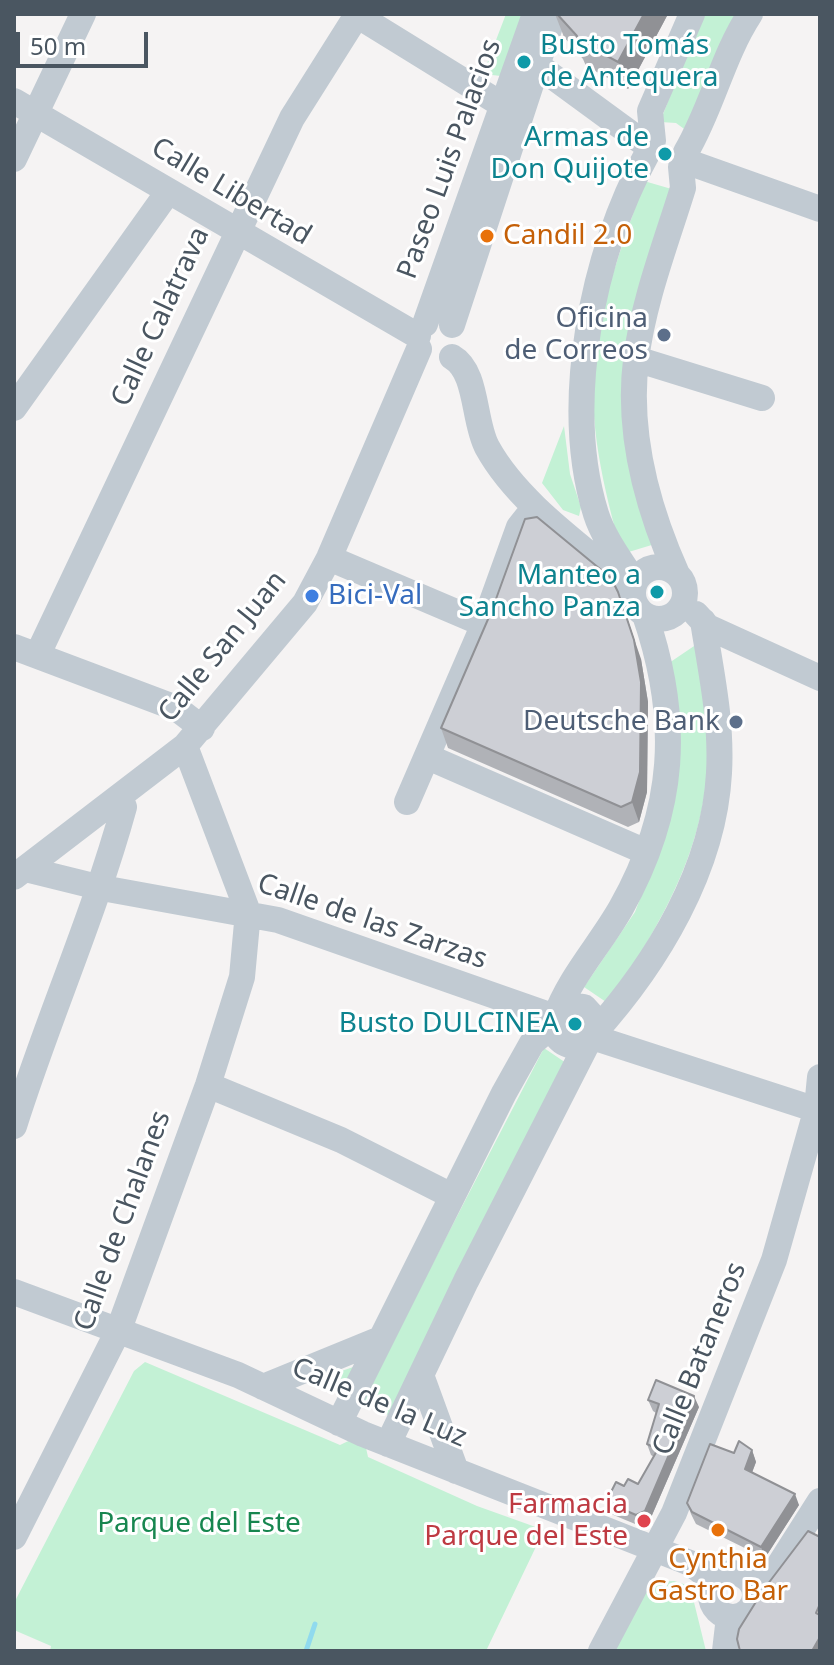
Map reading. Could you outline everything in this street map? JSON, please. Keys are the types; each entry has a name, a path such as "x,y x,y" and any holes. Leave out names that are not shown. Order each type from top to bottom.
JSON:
{"street":[{"path":"14,159 25,107 83,14"},
{"name":"Paseo Luis Palacios","path":"452,325 530,64 535,14"},
{"name":"Paseo Luis Palacios","path":"421,336 504,106 530,64 554,14"},
{"path":"649,147 650,111 692,14"},
{"path":"684,160 733,39 750,14"},
{"path":"356,15 504,106"},
{"name":"Calle Calatrava","path":"26,651 292,118 356,15"},
{"path":"530,64 649,147"},
{"name":"Calle Libertad","path":"25,107 421,336"},
{"path":"339,1423 378,1340 532,1043 555,1018 568,989 620,909 661,812 671,731 658,654 645,615 636,604 634,587 596,514 583,443 580,387 589,321 615,230 632,181 649,147 663,135 676,137 684,160 683,188 636,359 634,406 640,465 677,574 684,586 684,600 703,621 820,678"},
{"path":"684,160 820,209"},
{"path":"14,408 168,192"},
{"path":"452,357 459,345 452,325 439,320 421,336 433,362 452,357 461,362 487,447 534,508 634,587"},
{"name":"Calle San Juan","path":"20,873 194,737 305,603 329,558 421,336"},
{"path":"636,359 762,398"},
{"path":"407,802 484,624 519,527 534,508"},
{"path":"572,537 596,514"},
{"path":"329,558 484,624"},
{"path":"634,587 653,568 677,574"},
{"path":"645,615 668,617 684,600"},
{"path":"388,1444 592,1037 634,983 666,934 693,879 714,813 719,772 715,685 703,621"},
{"path":"26,651 176,708 194,737 248,912"},
{"path":"428,757 646,852"},
{"path":"14,1126 47,1023 102,888 124,807 120,797"},
{"name":"Calle de las Zarzas","path":"20,873 248,912 555,1018 570,1005 584,1007 594,1018 592,1037"},
{"name":"Calle de Chalanes","path":"14,1537 119,1329 208,1085 242,977 248,912"},
{"path":"592,1037 818,1110"},
{"name":"Calle Bataneros","path":"601,1651 674,1513 774,1260 818,1110 820,1077"},
{"path":"208,1085 341,1140 452,1196"},
{"name":"Calle de la Luz","path":"14,1292 119,1329 263,1387 388,1444 690,1563 714,1581"},
{"path":"263,1387 378,1340"},
{"path":"421,1375 456,1471"},
{"path":"754,1586 771,1578 813,1532 820,1501"},
{"path":"735,1572 746,1577 754,1586 755,1598 750,1609 741,1616 729,1617 718,1613 712,1603 710,1592 714,1581 724,1574 735,1572"},
{"path":"725,1651 729,1617"}],"green space":[{"path":"506,14 526,14 501,76 483,74"},
{"path":"702,14 745,14 687,131 676,123 660,122"},
{"path":"644,181 675,190 638,304 655,544 622,554 599,455 593,379 603,310"},
{"path":"564,426 570,474 581,507 579,516 563,510 542,483"},
{"path":"697,644 708,736 706,785 700,819 678,883 663,914 609,1004 584,987 635,912 662,841 669,663"},
{"path":"544,1048 569,1065 390,1416 361,1402"},
{"name":"Parque del Este","path":"145,1362 340,1445 363,1434 368,1457 477,1506 544,1530 486,1651 50,1651 51,1646 14,1630 14,1603 134,1371"},
{"path":"356,1366 341,1394 310,1382"},
{"path":"674,1581 690,1586 706,1651 610,1651 652,1582"}],"building":[{"path":"557,14 644,14 618,62 576,39 577,36"},
{"path":"537,517 611,578 634,640 641,682 640,772 632,802 621,807 441,728 492,610 525,519"},
{"path":"656,1380 694,1396 645,1511 636,1515 606,1502 616,1482 624,1486 628,1479 638,1484 658,1449 647,1444 659,1404 648,1400"},
{"path":"739,1441 752,1450 745,1469 795,1494 761,1547 692,1512 687,1503 710,1444 734,1453"},
{"path":"808,1531 820,1537 820,1604 816,1613 820,1615 820,1637 812,1651 740,1651 737,1639 739,1629 764,1589"}],"waterway":[{"path":"306,1651 315,1624"}],"place":[{"name":"Busto Tomás de Antequera","path":"524,62"},
{"name":"Armas de Don Quijote","path":"665,154"},
{"name":"Candil 2.0","path":"487,236"},
{"name":"Oficina de Correos","path":"664,335"},
{"name":"Manteo a Sancho Panza","path":"657,592"},
{"name":"Bici-Val","path":"312,596"},
{"name":"Deutsche Bank","path":"736,722"},
{"name":"Busto DULCINEA","path":"575,1024"},
{"name":"Farmacia Parque del Este","path":"644,1521"},
{"name":"Cynthia Gastro Bar","path":"718,1530"}]}
